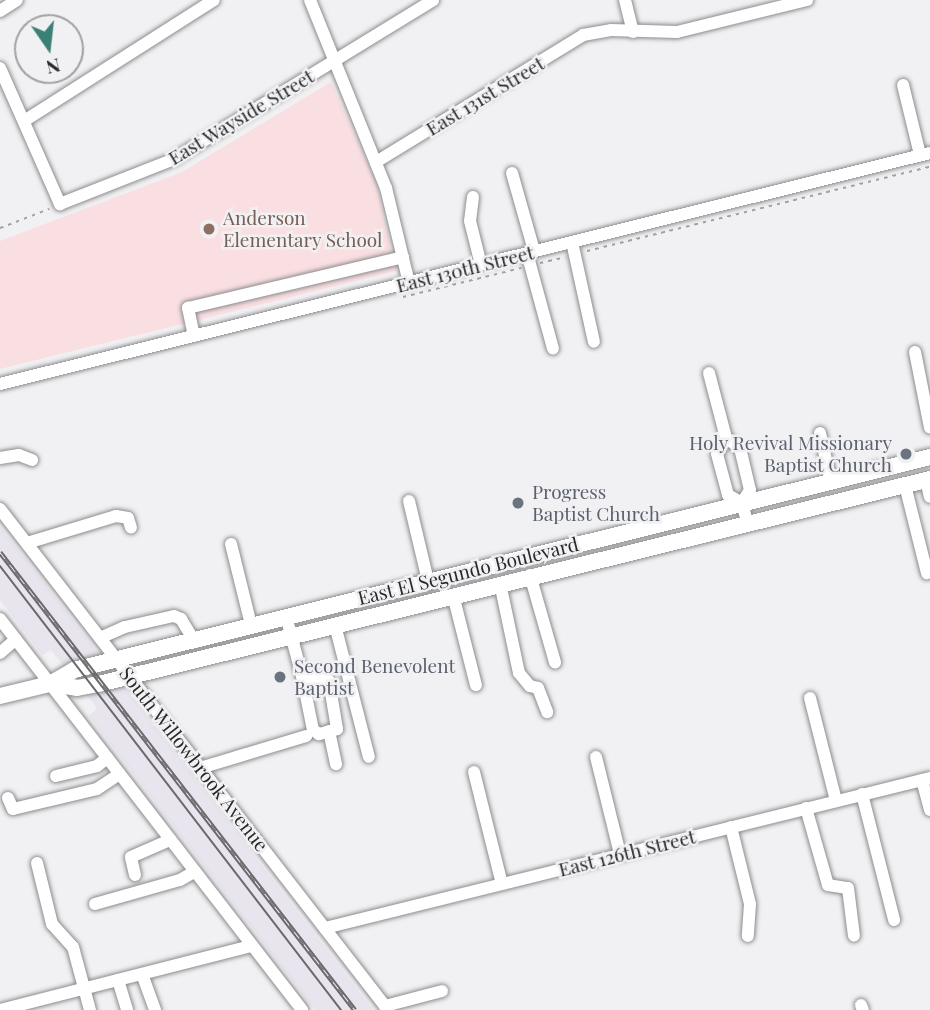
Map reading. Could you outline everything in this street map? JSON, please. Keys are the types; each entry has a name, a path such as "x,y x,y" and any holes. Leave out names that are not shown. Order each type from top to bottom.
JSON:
{"main road":[{"name":"East El Segundo Boulevard","path":"50,684 62,674 193,639 930,457"},
{"name":"East El Segundo Boulevard","path":"0,696 50,684 77,688 129,677 530,575 928,479"}],"street":[{"path":"0,10 17,0"},
{"path":"24,121 214,0"},
{"path":"310,0 376,162 409,283"},
{"name":"East Wayside Street","path":"60,204 174,159 433,0"},
{"path":"625,0 633,32 677,32 807,0"},
{"path":"748,0 752,14"},
{"name":"East 131st Street","path":"376,162 594,31 633,32"},
{"path":"0,68 60,204"},
{"path":"903,85 925,154"},
{"name":"East 130th Street","path":"0,384 481,265 573,248 925,154"},
{"path":"512,173 553,349"},
{"path":"473,197 470,221 481,265"},
{"path":"573,248 594,342"},
{"path":"194,336 188,308 403,257"},
{"path":"915,352 930,428"},
{"path":"709,373 726,438 740,448 750,490 742,503"},
{"path":"820,433 831,482"},
{"path":"726,438 718,454 728,495 742,503 747,522"},
{"path":"0,458 19,455 32,460"},
{"path":"928,479 930,497"},
{"path":"905,485 927,573"},
{"path":"409,501 428,581"},
{"name":"South Willowbrook Avenue","path":"0,509 386,1008"},
{"path":"27,543 116,516 128,518 131,528"},
{"path":"231,544 251,625"},
{"path":"530,575 555,662"},
{"path":"500,583 519,673 530,686 538,688 547,712"},
{"path":"453,595 475,685"},
{"path":"100,638 174,616 181,619 193,639"},
{"path":"286,616 313,730 337,729 340,722 330,681 302,676"},
{"path":"0,619 302,1010"},
{"path":"335,625 369,757"},
{"path":"0,653 16,639"},
{"path":"810,698 836,801"},
{"path":"329,731 337,764"},
{"path":"200,768 306,736"},
{"path":"596,757 620,855"},
{"path":"56,776 97,766 107,758"},
{"path":"474,772 502,884"},
{"path":"8,798 13,809 97,789 119,774"},
{"path":"926,779 930,810"},
{"name":"East 126th Street","path":"325,928 926,779"},
{"path":"862,794 894,919"},
{"path":"806,808 828,885 848,888 854,936"},
{"path":"731,827 750,904 748,936"},
{"path":"135,875 131,857 170,840"},
{"path":"37,863 52,925 73,947 90,1010"},
{"path":"95,904 180,880 194,872"},
{"path":"0,1010 251,946"},
{"path":"142,974 155,1010"},
{"path":"118,980 127,1010"},
{"path":"386,1008 442,991"}],"path":[{"path":"403,297 531,257 930,167"},
{"path":"0,228 60,204"}],"shaded area":[{"name":"Anderson Elementary School","path":"331,82 376,182 396,271 0,369 0,241 182,172"},
{"path":"0,527 373,1010 315,1010 89,716 97,708 51,650 42,655 0,600"}],"tram line":[{"path":"0,566 341,1010"}],"railway":[{"path":"0,552 355,1010"}],"place":[{"name":"Anderson Elementary School","path":"209,229"},
{"name":"Holy Revival Missionary Baptist Church","path":"906,454"},
{"name":"Progress Baptist Church","path":"518,503"},
{"name":"Second Benevolent Baptist","path":"280,677"}]}
